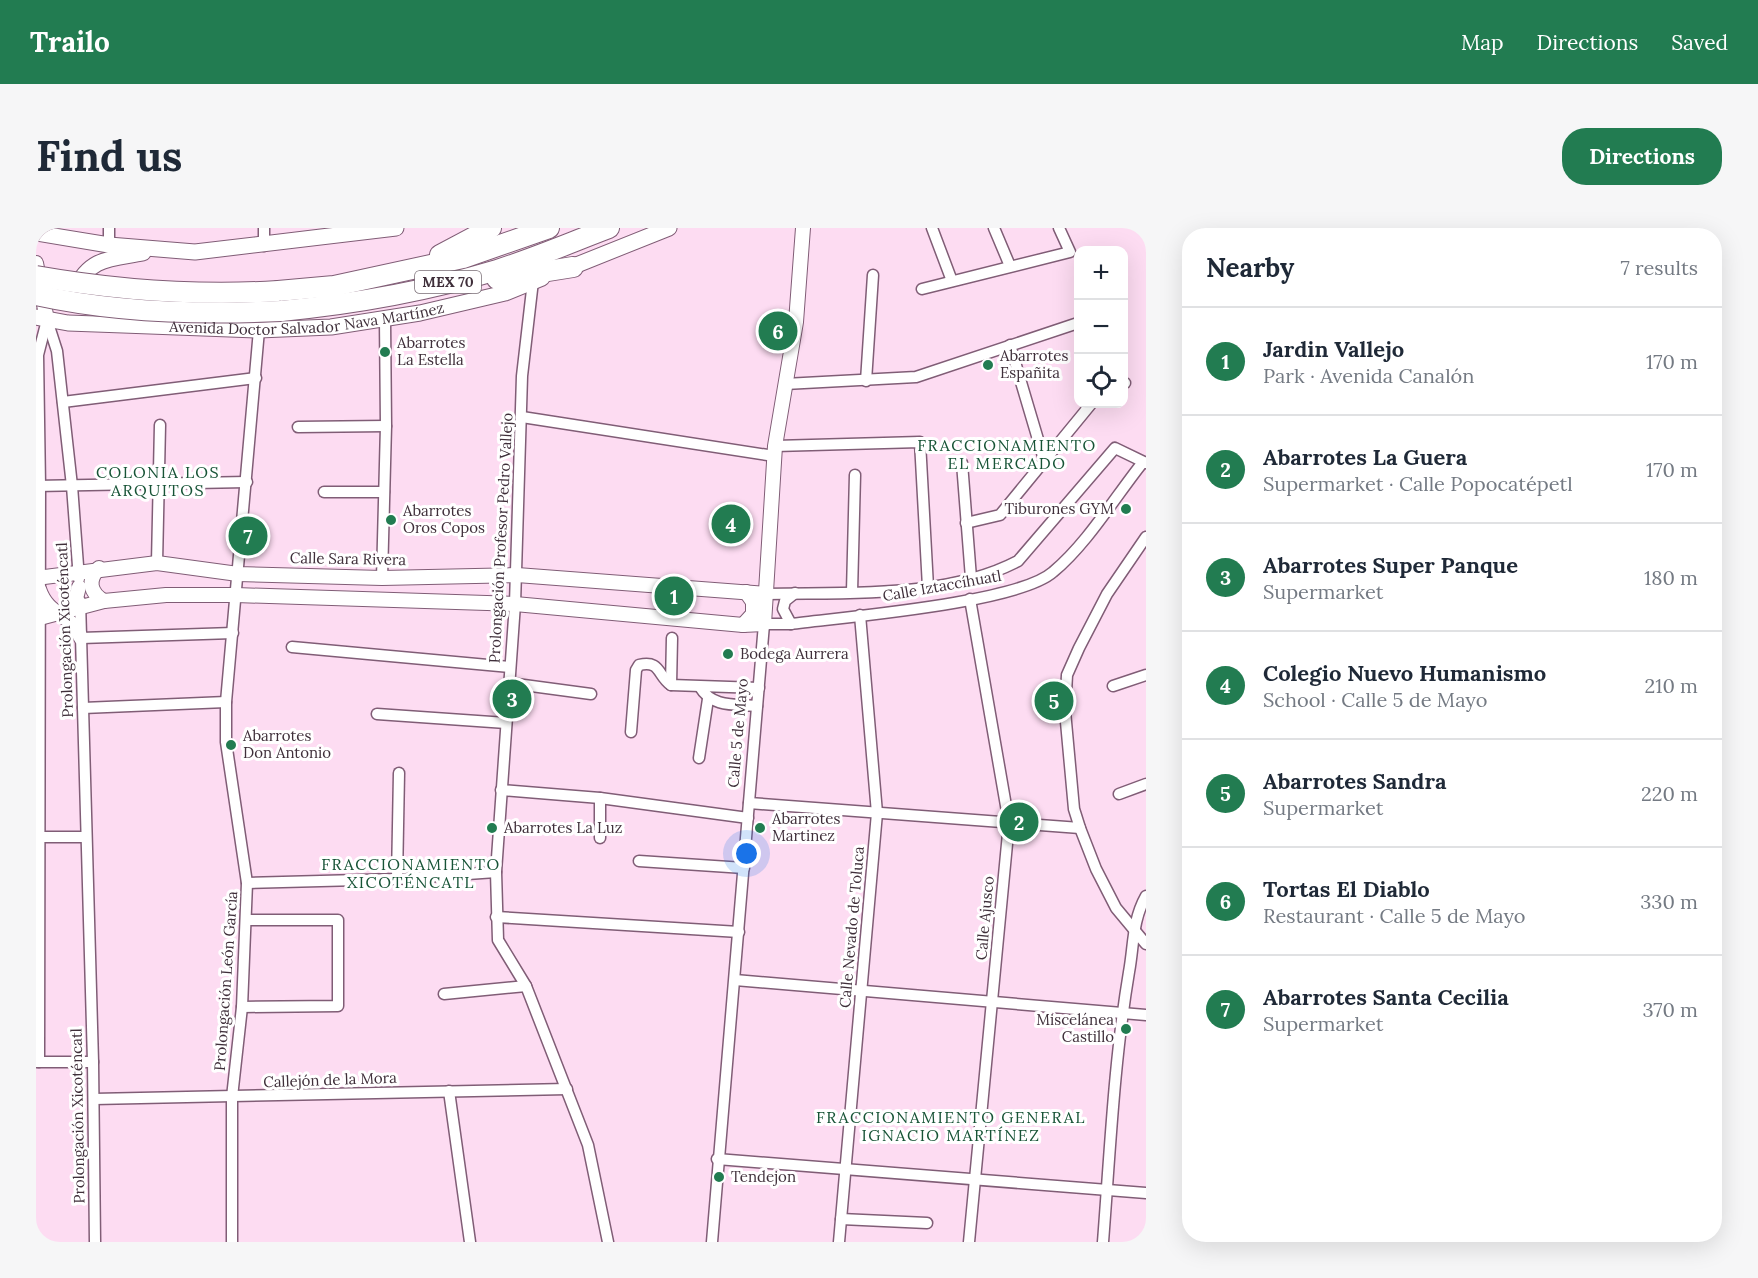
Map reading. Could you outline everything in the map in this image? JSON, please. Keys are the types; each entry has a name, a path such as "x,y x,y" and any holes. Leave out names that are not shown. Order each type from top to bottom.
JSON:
{"highway":[{"path":"389,274 450,251 491,228"},
{"name":"Avenida Doctor Salvador Nava Martínez","path":"36,276 97,286 228,294 334,286 464,258 549,228"},
{"name":"Avenida Doctor Salvador Nava Martínez","path":"36,295 142,311 227,314 337,306 498,270 609,228"},
{"path":"385,297 573,267"}],"main road":[{"path":"36,233 109,245 195,252 264,246 396,228"},
{"name":"Avenida Doctor Salvador Nava Martínez","path":"42,318 123,325 259,330 331,327 385,321 505,293 669,228"},
{"path":"123,325 80,315 77,312 74,293 81,276 92,265 164,250"}],"street":[{"path":"109,228 109,245"},
{"path":"264,228 264,246"},
{"name":"Calle 5 de Mayo","path":"712,1242 717,1159 735,980 759,688 774,451 795,322 803,228"},
{"path":"932,228 952,281"},
{"path":"994,228 1010,266"},
{"path":"922,289 1070,252 1059,228"},
{"path":"36,263 42,318"},
{"path":"866,381 873,275"},
{"name":"Prolongación Profesor Pedro Vallejo","path":"533,281 522,376 517,575 501,790 496,917 498,940 526,986 588,1145 608,1242"},
{"name":"Prolongación Xicoténcatl","path":"42,318 57,351 72,486 79,587"},
{"name":"Prolongación Xicoténcatl","path":"37,1062 38,355 42,318"},
{"path":"382,578 386,426 385,321"},
{"path":"785,384 916,377 1074,324"},
{"name":"Prolongación León García","path":"232,1242 232,1097 242,1007 247,883 226,742 226,702 259,330"},
{"path":"1010,345 1045,463"},
{"path":"63,402 256,378"},
{"path":"966,523 986,521 1000,515 1088,408"},
{"path":"522,417 774,451 920,442 928,587"},
{"path":"157,563 160,425"},
{"path":"298,427 386,426"},
{"name":"Calle Iztaccíhuatl","path":"764,624 791,624 970,599 1028,585 1052,574 1068,558 1144,463 1115,448 1018,561 999,571 928,587 766,594"},
{"path":"962,463 971,578"},
{"path":"852,592 855,475"},
{"path":"38,486 247,482"},
{"path":"324,492 384,492"},
{"path":"1146,537 1107,594 1067,675 1066,722 1074,808 1080,828 1096,869 1116,908 1146,944"},
{"name":"Calle Sara Rivera","path":"38,581 78,571 157,563 238,574 382,578 517,575 766,594"},
{"path":"99,568 92,578 92,588 97,597 104,601"},
{"path":"38,581 47,606 68,611"},
{"path":"68,611 75,602 79,587"},
{"path":"743,625 753,614 753,602 746,592"},
{"path":"791,624 783,609 785,601 795,593"},
{"path":"38,619 104,601 166,595 236,595 515,604 743,625 764,624"},
{"name":"Calle Ajusco","path":"969,1242 973,1181 1009,823 970,599"},
{"path":"68,611 81,638 233,633"},
{"name":"Prolongación Xicoténcatl","path":"68,611 81,638 94,1099 95,1242"},
{"name":"Calle Nevado de Toluca","path":"840,1242 877,813 860,615"},
{"path":"671,685 672,638"},
{"path":"292,647 510,667"},
{"path":"632,732 636,670 639,665 654,664 671,685 759,688"},
{"path":"1113,686 1146,675"},
{"path":"510,683 591,694"},
{"path":"700,687 708,699 716,702 757,706"},
{"path":"699,758 708,699"},
{"path":"83,708 226,702"},
{"path":"377,714 506,723"},
{"path":"397,879 399,773"},
{"path":"1119,794 1146,784"},
{"path":"501,790 600,798 748,818"},
{"path":"600,798 600,838"},
{"path":"749,802 1080,828"},
{"path":"37,837 86,837"},
{"path":"639,861 744,868"},
{"path":"247,883 397,879 496,872"},
{"path":"1103,1242 1121,1013 1134,928 1138,911 1146,896"},
{"path":"496,917 739,932"},
{"path":"242,1007 338,1006 338,920 246,920"},
{"path":"735,980 861,992 992,1000 1146,1015"},
{"path":"444,994 526,986"},
{"path":"37,1062 93,1062"},
{"name":"Callejón de la Mora","path":"94,1099 567,1089"},
{"path":"449,1091 470,1242"},
{"path":"717,1159 845,1171 1146,1193"},
{"path":"841,1219 927,1223"}],"place":[{"name":"Tortas El Diablo","path":"778,331"},
{"name":"Abarrotes La Estella","path":"385,352"},
{"name":"Abarrotes Españita","path":"988,365"},
{"name":"Tiburones GYM","path":"1126,509"},
{"name":"Abarrotes Oros Copos","path":"391,520"},
{"name":"Colegio Nuevo Humanismo","path":"731,524"},
{"name":"Abarrotes Santa Cecilia","path":"248,536"},
{"name":"Jardin Vallejo","path":"674,596"},
{"name":"Bodega Aurrera","path":"728,654"},
{"name":"Abarrotes Super Panque","path":"512,699"},
{"name":"Abarrotes Sandra","path":"1054,701"},
{"name":"Abarrotes Don Antonio","path":"231,745"},
{"name":"Abarrotes La Guera","path":"1019,822"},
{"name":"Abarrotes La Luz","path":"492,828"},
{"name":"Abarrotes Martinez","path":"760,828"},
{"name":"Miscelánea Castillo","path":"1126,1029"},
{"name":"Tendejon","path":"719,1177"}],"district":[{"name":"FRACCIONAMIENTO EL MERCADO","path":"1007,454"},
{"name":"COLONIA LOS ARQUITOS","path":"158,481"},
{"name":"FRACCIONAMIENTO XICOTÉNCATL","path":"411,873"},
{"name":"FRACCIONAMIENTO GENERAL IGNACIO MARTÍNEZ","path":"951,1126"}]}
